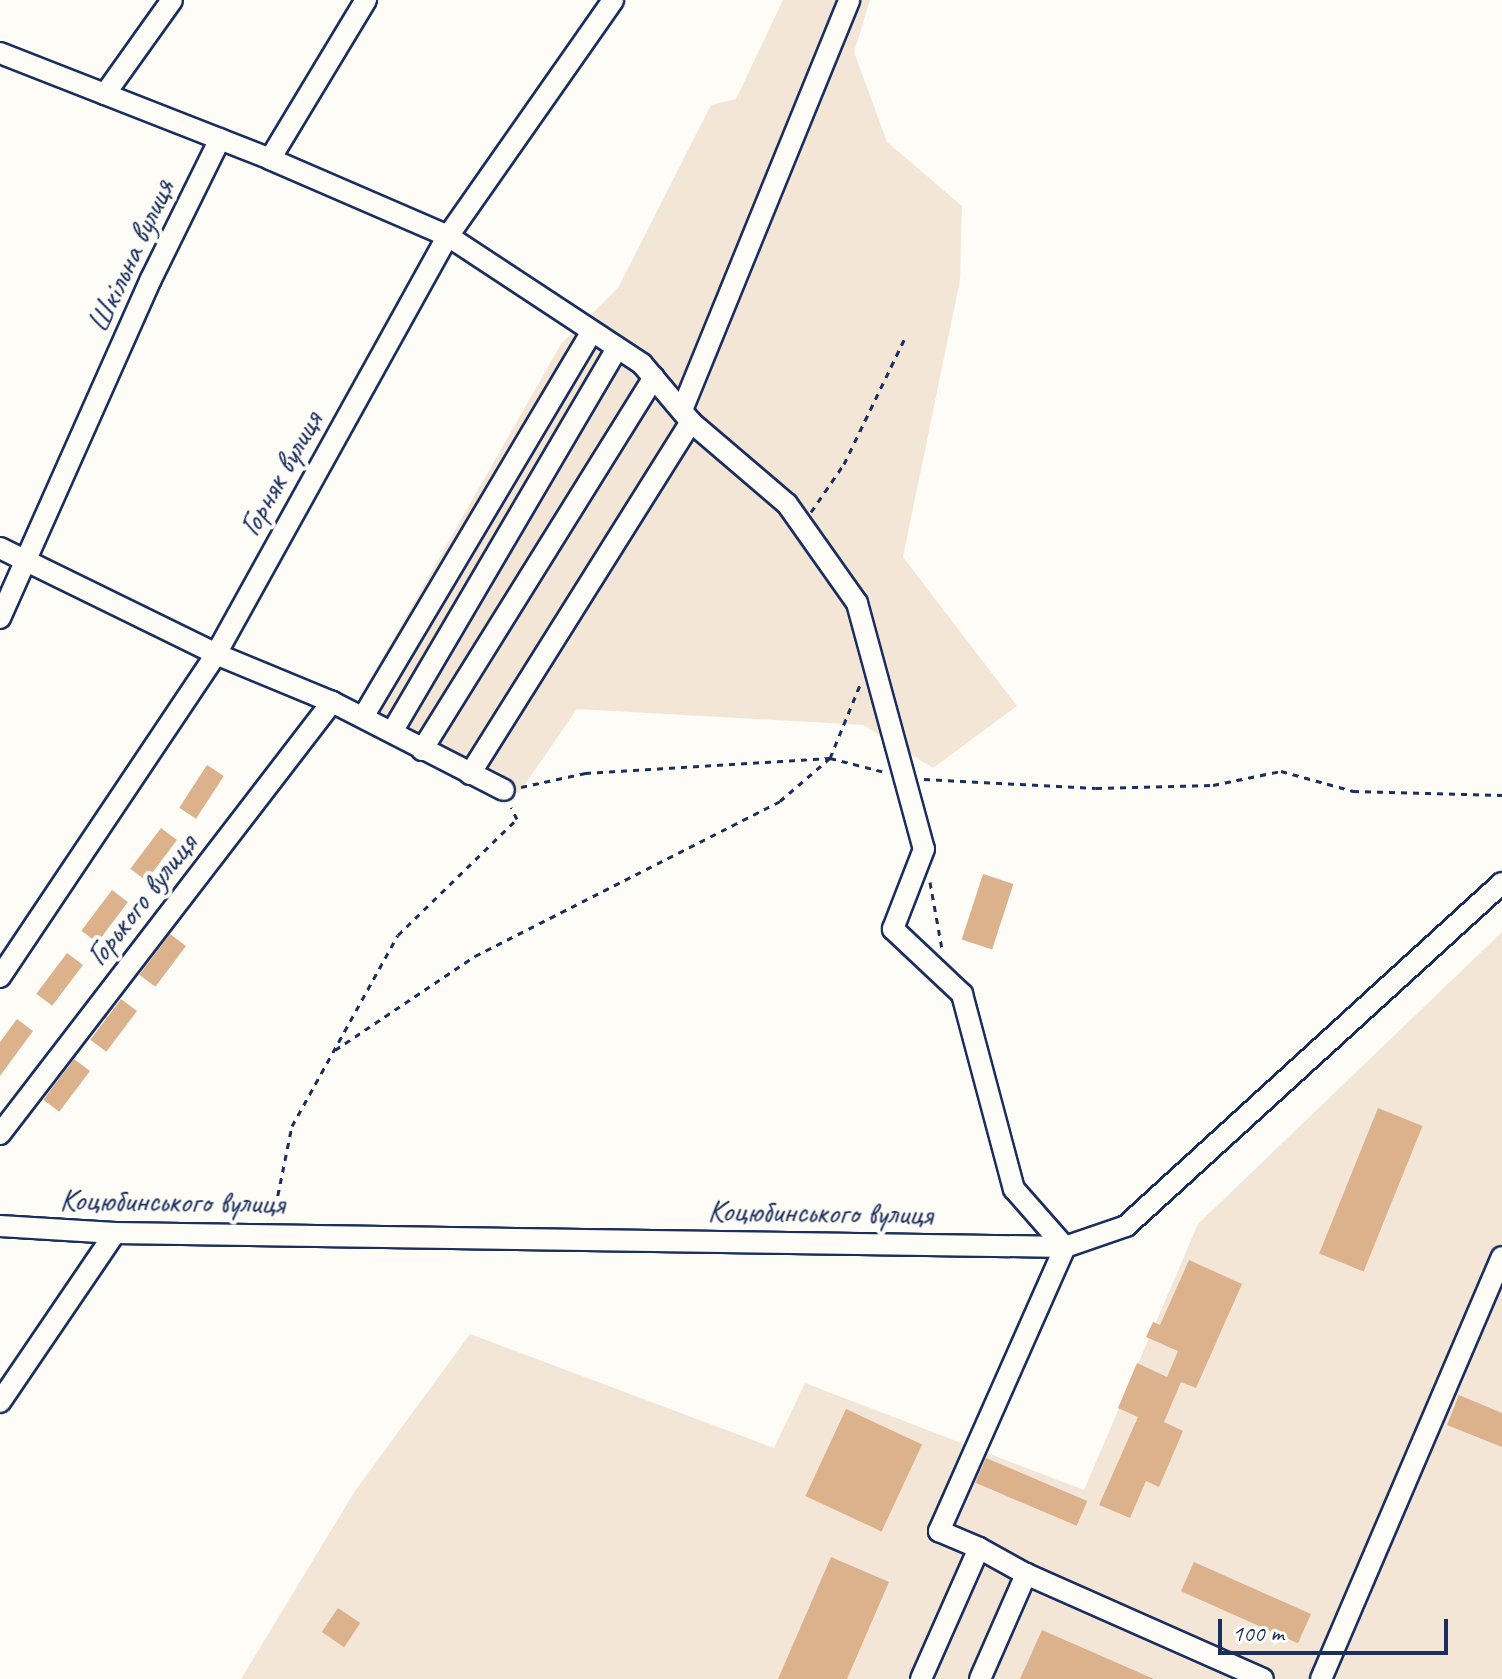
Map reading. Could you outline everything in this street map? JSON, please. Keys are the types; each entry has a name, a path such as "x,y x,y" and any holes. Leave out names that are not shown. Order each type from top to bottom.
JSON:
{"street":[{"path":"105,94 172,0"},
{"path":"270,159 366,0"},
{"name":"Горняк вулиця","path":"0,977 216,654 448,236 613,0"},
{"path":"470,774 686,416 849,0"},
{"path":"0,53 270,159 448,236 617,348 654,377 686,416 787,504 857,603 924,849 893,929 962,994 1014,1189 1065,1247 939,1531 979,1548 1026,1574 1263,1679"},
{"name":"Шкільна вулиця","path":"0,618 151,279 220,139"},
{"path":"363,717 591,333"},
{"path":"392,732 617,348"},
{"path":"422,750 654,377"},
{"path":"0,548 216,654 332,702 504,790"},
{"name":"Горького вулиця","path":"0,1134 332,702"},
{"name":"Коцюбинського вулиця","path":"0,1226 115,1233 1065,1247 1126,1226 1502,883"},
{"path":"0,1402 115,1233"},
{"path":"1321,1679 1502,1257"},
{"path":"921,1679 979,1548"},
{"path":"980,1679 1026,1574"}],"path":[{"path":"801,524 844,464 904,340"},
{"path":"334,1050 475,956 780,801 830,758 871,655"},
{"path":"269,1234 292,1126 398,935 517,819 504,790 585,773 830,758 904,777 1096,788 1213,785 1281,771 1353,791 1502,795"},
{"path":"929,878 942,951"}],"shaded area":[{"path":"783,0 870,0 854,52 887,142 962,206 960,280 903,557 1017,706 933,768 863,725 577,709 519,793 355,706 561,344 618,288 711,105 736,99"},
{"path":"1502,932 1502,1679 241,1679 355,1491 470,1334 774,1448 805,1383 1084,1490 1198,1224"}],"building":[{"path":"207,765 224,776 196,819 179,808"},
{"path":"161,828 177,840 146,881 130,869"},
{"path":"983,874 1013,884 992,950 962,940"},
{"path":"112,890 128,902 97,943 81,931"},
{"path":"170,934 186,946 155,987 139,975"},
{"path":"67,953 83,965 52,1006 36,994"},
{"path":"121,999 137,1011 106,1052 90,1040"},
{"path":"17,1019 33,1031 0,1076 0,1042"},
{"path":"74,1059 90,1071 59,1112 43,1100"},
{"path":"1378,1108 1423,1126 1364,1272 1319,1254"},
{"path":"1189,1260 1242,1284 1196,1388 1181,1382 1164,1422 1183,1431 1159,1487 1146,1481 1130,1518 1099,1505 1138,1417 1118,1408 1137,1363 1167,1377 1178,1351 1146,1337 1153,1322 1160,1325"},
{"path":"1459,1395 1502,1413 1502,1447 1447,1425"},
{"path":"846,1409 922,1444 882,1532 805,1496"},
{"path":"986,1458 1087,1501 1077,1526 975,1483"},
{"path":"831,1557 889,1582 847,1679 778,1679"},
{"path":"1194,1562 1311,1614 1298,1643 1181,1591"},
{"path":"338,1608 360,1623 344,1647 322,1632"},
{"path":"1042,1630 1154,1679 1020,1679"}]}
